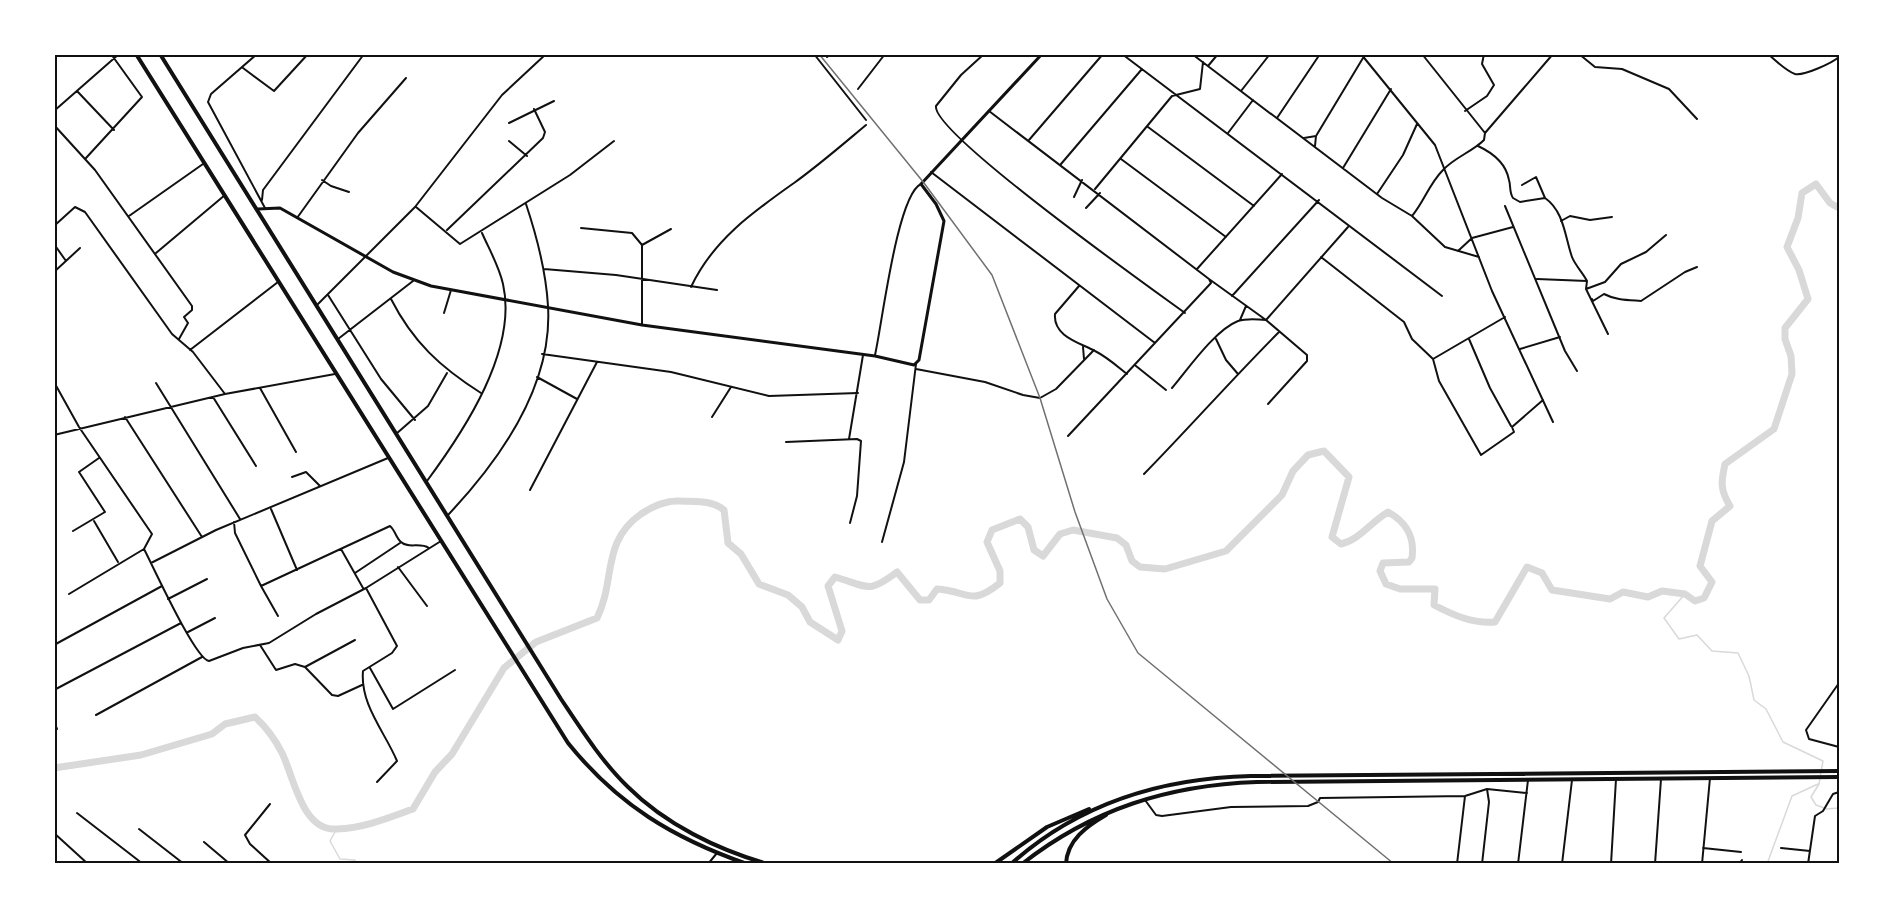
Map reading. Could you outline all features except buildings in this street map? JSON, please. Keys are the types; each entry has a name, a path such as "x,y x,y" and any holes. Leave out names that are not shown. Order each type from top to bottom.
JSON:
{"highway":[{"path":"136,54 568,743 613,791 671,832 747,864"},
{"path":"160,54 522,636 593,746 637,796 705,839 768,864"},
{"path":"994,864 1047,827 1118,799 1204,778 1839,771"},
{"path":"1539,774 1539,780"},
{"path":"1066,864 1069,851 1081,832 1110,813 1134,803 1190,786 1290,782 1839,777"},
{"path":"1011,864 1048,835 1083,814 1118,799"},
{"path":"1022,864 1077,827 1134,803"}],"street":[{"path":"86,158 142,97 116,57 111,54"},
{"path":"54,111 119,54"},
{"path":"257,54 211,94 208,102 265,208"},
{"path":"242,67 274,91 308,54"},
{"path":"262,200 263,190 364,54"},
{"path":"317,305 415,207 502,95 546,54"},
{"path":"814,54 866,120"},
{"path":"858,89 885,54"},
{"path":"984,54 961,75 936,106 937,114 960,141 1045,209 1185,313"},
{"path":"875,356 892,257 910,194 1042,54"},
{"path":"1029,140 1102,54"},
{"path":"1122,54 1171,91 1174,96 1319,200 1348,227 1442,296"},
{"path":"1192,54 1377,194 1412,216 1441,244 1479,257"},
{"path":"1208,66 1218,54"},
{"path":"1241,91 1270,54"},
{"path":"1277,118 1320,54"},
{"path":"1361,54 1435,145 1479,257 1553,422"},
{"path":"1422,54 1465,111 1485,133"},
{"path":"1465,111 1487,96 1494,85 1482,64 1484,54"},
{"path":"1485,149 1485,133 1552,54"},
{"path":"1579,54 1595,67 1623,69 1669,89 1697,119"},
{"path":"1768,54 1792,72 1800,74 1828,65 1839,57"},
{"path":"1315,146 1316,136 1364,57"},
{"path":"1095,189 1174,96 1200,89 1203,62"},
{"path":"1061,164 1142,69"},
{"path":"297,218 322,180 406,78"},
{"path":"1343,168 1391,89"},
{"path":"76,91 114,130"},
{"path":"1228,133 1253,100"},
{"path":"508,123 554,101"},
{"path":"447,231 527,156 545,134 534,109"},
{"path":"989,111 1266,320 1308,358 1268,404"},
{"path":"1377,194 1403,155 1418,123"},
{"path":"54,125 86,158 192,306 192,310 184,317 188,323 179,339"},
{"path":"691,287 713,252 747,216 793,184 866,125"},
{"path":"1148,127 1254,206"},
{"path":"1304,138 1316,136"},
{"path":"1412,216 1428,188 1444,169 1455,158 1478,146 1484,140"},
{"path":"509,141 527,156"},
{"path":"415,207 447,231 459,244 482,233 526,204 614,141"},
{"path":"1478,146 1500,161 1509,177 1513,198 1520,202 1545,198"},
{"path":"1121,159 1226,237"},
{"path":"129,216 205,162"},
{"path":"931,172 1156,344"},
{"path":"1197,270 1282,174"},
{"path":"1522,185 1536,177 1545,198 1561,221 1573,259 1587,281 1586,289 1608,334"},
{"path":"322,180 331,186 349,192"},
{"path":"1074,197 1083,180"},
{"path":"882,542 904,462 916,364 944,221 936,204 921,184"},
{"path":"1086,208 1100,193"},
{"path":"156,253 225,195"},
{"path":"1232,296 1319,200"},
{"path":"448,515 488,472 504,448 520,419 537,377 548,309 544,269 526,204"},
{"path":"54,226 75,207 85,212 172,334 190,350 225,394"},
{"path":"1505,207 1560,337 1577,371"},
{"path":"258,209 280,208 365,257 413,281 451,290 642,325 875,356 916,364"},
{"path":"1561,221 1570,216 1590,220 1612,217"},
{"path":"1239,321 1266,320 1348,227"},
{"path":"1458,251 1472,238 1514,227"},
{"path":"581,228 632,233 642,245 644,281 642,325"},
{"path":"642,245 671,229"},
{"path":"427,481 453,446 482,394 498,354 505,300 503,284 482,233"},
{"path":"1586,289 1605,282 1621,264 1646,252 1666,235"},
{"path":"54,244 66,261"},
{"path":"54,272 80,248"},
{"path":"1321,257 1404,322 1412,339 1432,359 1439,381 1481,455 1514,432"},
{"path":"1586,289 1593,301 1604,294 1617,300 1628,298 1641,301 1685,272 1697,267"},
{"path":"544,269 717,290"},
{"path":"1068,436 1209,288 1209,279"},
{"path":"1537,279 1558,282 1587,281"},
{"path":"338,339 413,281"},
{"path":"190,350 278,282"},
{"path":"1079,286 1054,318 1068,339 1094,350 1127,374"},
{"path":"444,313 451,290"},
{"path":"328,295 392,394 415,420"},
{"path":"391,299 412,334 448,372 482,394"},
{"path":"1172,388 1216,339 1239,321 1246,306"},
{"path":"1432,359 1505,316"},
{"path":"1144,474 1279,332"},
{"path":"1520,349 1560,337"},
{"path":"1216,339 1226,360 1238,374"},
{"path":"1469,339 1490,388 1514,432"},
{"path":"1083,346 1084,359"},
{"path":"916,369 985,382 1040,398 1056,389 1094,350"},
{"path":"542,354 671,372 769,396 858,393"},
{"path":"849,439 863,355"},
{"path":"530,490 597,362"},
{"path":"1135,365 1166,390"},
{"path":"396,434 415,420 428,406 448,372"},
{"path":"54,435 79,427 225,394 335,374"},
{"path":"537,377 577,400"},
{"path":"54,382 79,427 152,536 144,549 69,594"},
{"path":"156,383 240,519"},
{"path":"260,387 296,452"},
{"path":"712,417 731,387"},
{"path":"213,397 256,466"},
{"path":"1514,432 1512,427 1543,400"},
{"path":"125,417 202,537"},
{"path":"786,442 859,440 862,446 857,496 850,523"},
{"path":"73,531 93,521 105,511 79,472 100,457"},
{"path":"151,563 240,519 388,458"},
{"path":"292,477 306,472 320,486"},
{"path":"271,508 297,570"},
{"path":"93,521 119,563"},
{"path":"234,522 235,532 278,616"},
{"path":"261,586 390,526 401,542 409,545 422,543 429,548"},
{"path":"144,549 180,622 201,657 209,660 243,648 269,643 316,614 365,589 441,541"},
{"path":"355,573 401,542"},
{"path":"341,549 397,646 392,653 363,671 363,685 378,727 397,761 377,782"},
{"path":"398,567 427,606"},
{"path":"168,599 207,579"},
{"path":"54,645 162,586"},
{"path":"188,632 215,618"},
{"path":"54,690 180,622"},
{"path":"304,667 355,640"},
{"path":"260,645 276,670 295,664 304,667 336,696 339,702"},
{"path":"96,715 201,657"},
{"path":"370,668 393,709 455,670"},
{"path":"1839,683 1806,730 1809,739 1839,747"},
{"path":"336,696 363,685"},
{"path":"54,722 57,729"},
{"path":"1702,864 1710,778"},
{"path":"1611,864 1616,779"},
{"path":"1655,864 1661,779"},
{"path":"1518,864 1528,780"},
{"path":"1562,864 1572,780"},
{"path":"1145,800 1156,815 1162,816 1231,807 1308,806 1318,802 1320,798 1465,796 1487,789 1527,793"},
{"path":"1482,864 1489,802 1487,789"},
{"path":"1808,864 1815,816 1825,808 1833,794 1839,792"},
{"path":"1457,864 1465,796"},
{"path":"270,804 245,835 250,844 272,864"},
{"path":"77,813 143,864"},
{"path":"139,829 184,864"},
{"path":"54,833 88,864"},
{"path":"204,842 230,864"},
{"path":"1703,848 1741,852"},
{"path":"1781,848 1810,851"},
{"path":"708,864 717,853"},
{"path":"1739,864 1742,860"}],"waterway":[{"path":"54,768 141,755 212,734 225,724 255,717 267,729 279,748 307,813 325,828 357,827 413,809 435,772 452,754 504,668 536,642 597,618 603,604 611,562 620,537 628,525 641,514 670,501 709,503 724,510 728,543 741,554 759,584 788,595 802,607 810,622 838,640 842,631 828,586 835,577 868,587 880,583 897,572 920,600 929,600 937,589 969,596 982,594 1000,583 1000,571 987,542 992,530 1020,519 1028,527 1034,550 1043,556 1060,534 1073,530 1117,538 1126,545 1132,561 1140,567 1165,569 1226,551 1282,495 1293,471 1308,455 1324,451 1349,477 1332,537 1341,544 1347,542 1388,512 1400,520 1408,530 1413,550 1409,562 1383,563 1380,571 1386,584 1400,589 1435,589 1434,605 1456,615 1479,622 1495,622 1527,567 1542,573 1552,590 1610,599 1623,592 1648,597 1662,591 1685,594 1695,601 1704,598 1712,582 1700,566 1712,521 1730,506 1722,486 1725,464 1774,429 1792,374 1785,328 1808,299 1799,270 1787,247 1798,218 1802,193 1816,184 1830,203 1839,208"},
{"path":"1685,594 1664,618 1679,639 1697,635 1712,651 1738,653 1749,676 1754,700 1766,709 1783,742 1823,761 1819,784 1811,797 1816,805 1827,809 1839,808"},
{"path":"1767,864 1792,796 1818,784"},
{"path":"336,830 330,841 340,859 355,860 355,864"}],"railway":[{"path":"819,54 924,183 992,275 1040,398 1075,512 1107,599 1138,653 1394,864"}]}
